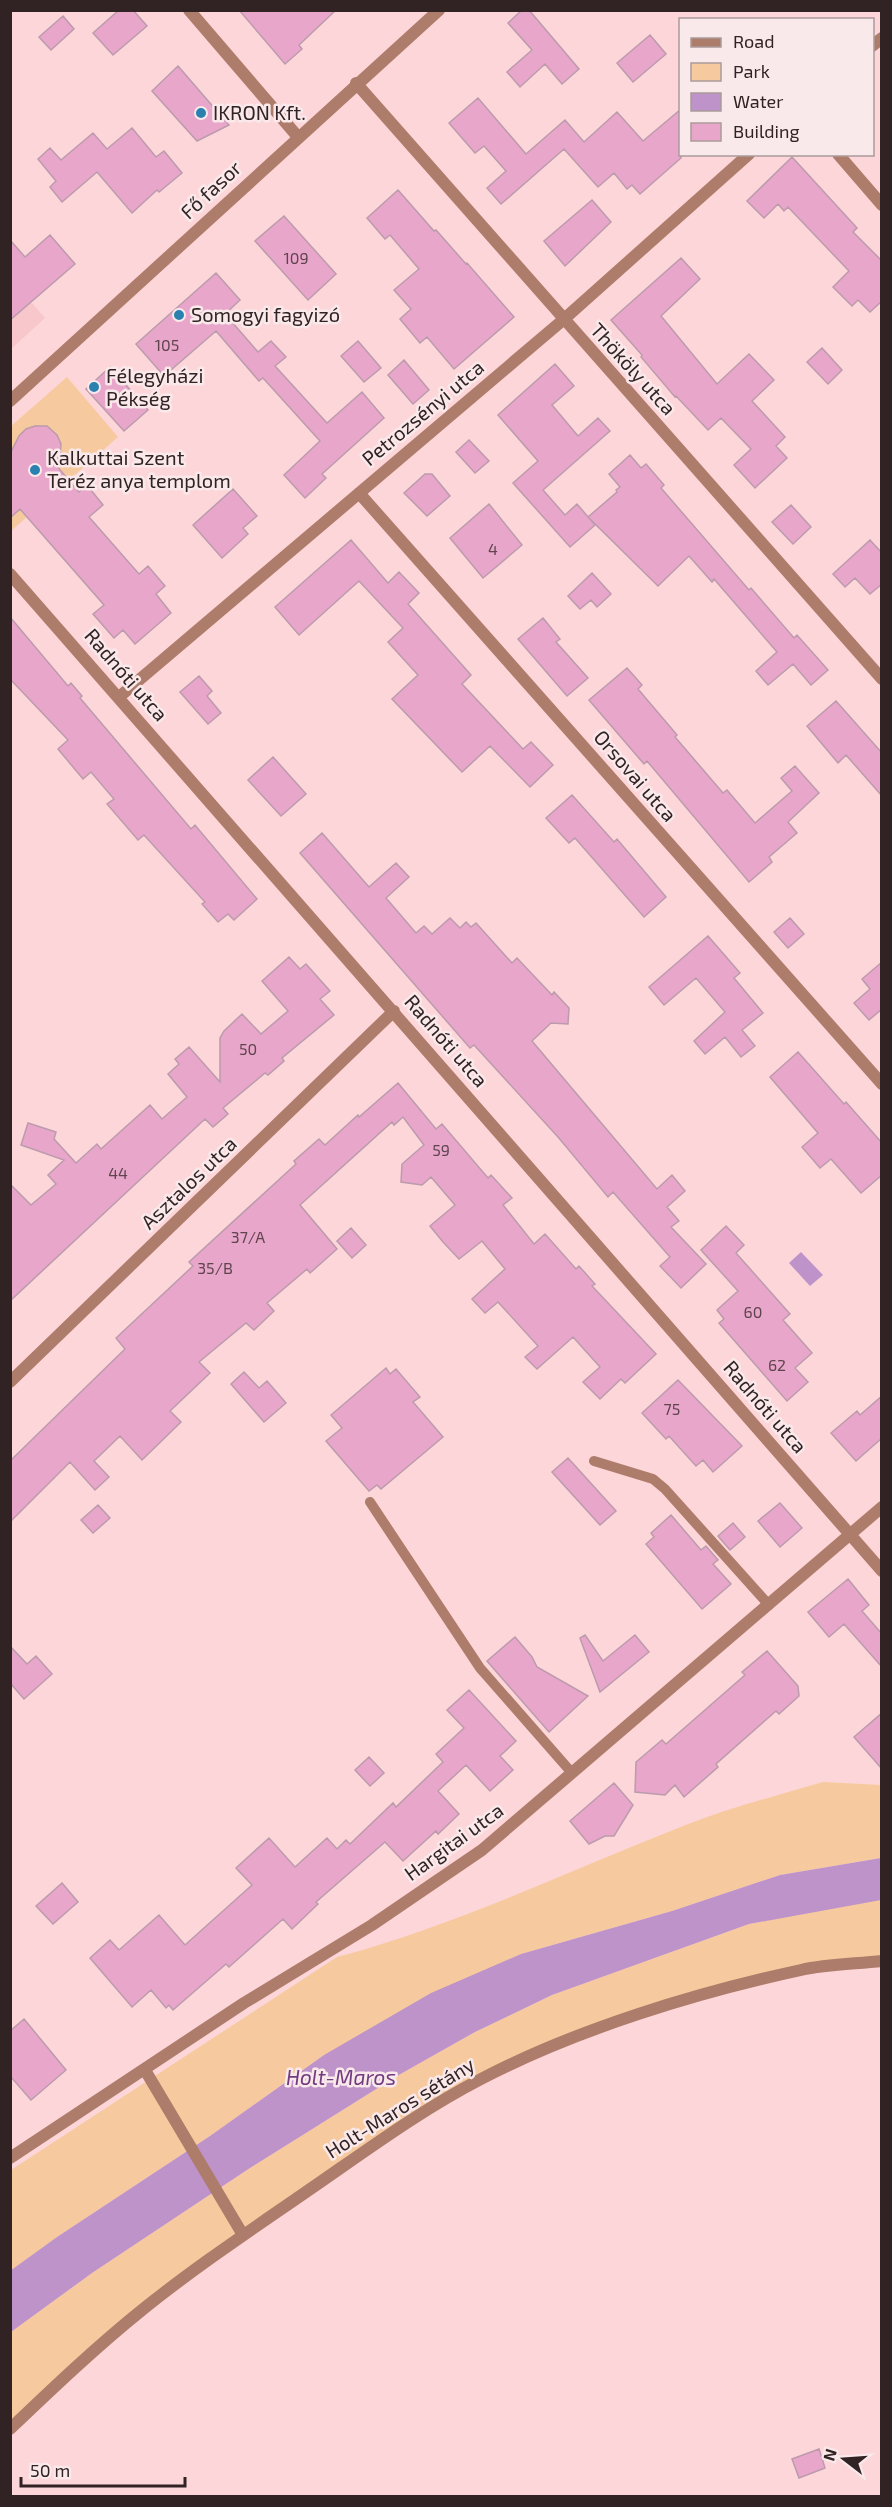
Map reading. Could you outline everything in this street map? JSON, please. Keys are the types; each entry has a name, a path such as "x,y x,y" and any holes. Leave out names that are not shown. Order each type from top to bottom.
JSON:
{"street":[{"path":"189,10 298,137"},
{"name":"Fő fasor","path":"11,400 439,10"},
{"name":"Thököly utca","path":"356,84 882,679"},
{"name":"Petrozsényi utca","path":"119,697 563,320 747,156"},
{"path":"840,156 882,205"},
{"name":"Orsovai utca","path":"359,493 882,1084"},
{"name":"Radnóti utca","path":"10,574 882,1571"},
{"name":"Asztalos utca","path":"10,1382 394,1011"},
{"name":"Hargitai utca","path":"10,2158 244,2003 372,1925 482,1850 882,1507"},
{"name":"Holt-Maros sétány","path":"10,2429 56,2385 142,2310 243,2235 435,2105 480,2079 539,2051 603,2027 708,1994 803,1969 882,1962"},
{"path":"145,2070 243,2235"}],"lane":[{"path":"594,1461 653,1479 665,1489 769,1605"},
{"path":"370,1502 480,1668 572,1773"}],"shaded area":[{"path":"10,278 45,318 11,349 10,349"}],"green space":[{"path":"67,377 118,437 11,531 10,427"},
{"path":"823,1782 881,1785 881,1858 780,1875 672,1911 521,1954 324,2055 210,2136 57,2237 11,2271 11,2170 337,1957 382,1944 469,1913 700,1820 752,1802"},
{"path":"881,1900 881,1961 803,1969 603,2027 480,2079 142,2310 11,2429 11,2332 92,2273 250,2168 397,2076 475,2032 552,1995 749,1924"}],"water":[{"path":"801,1252 823,1275 810,1286 789,1263"},
{"name":"Holt-Maros","path":"881,1858 881,1900 749,1924 552,1995 475,2032 397,2076 250,2168 92,2273 11,2332 10,2271 57,2237 210,2136 324,2055 431,1993 521,1954 672,1911 780,1875"}],"building":[{"path":"119,10 133,10 147,26 113,55 93,33"},
{"path":"239,10 336,10 299,45 302,49 285,64"},
{"path":"522,10 529,10 579,69 562,84 545,64 520,87 507,72 532,50 508,23"},
{"path":"63,16 74,29 51,50 39,37"},
{"path":"650,35 666,54 633,82 617,63"},
{"path":"178,66 229,125 197,141 152,91"},
{"path":"478,98 526,154 565,120 584,142 617,112 643,141 679,111 679,156 681,158 640,194 632,185 627,189 614,173 598,187 564,149 501,204 487,188 506,171 484,146 475,153 449,123"},
{"path":"132,128 156,157 164,151 182,173 159,192 157,190 132,213 97,172 62,202 50,187 56,181 38,159 50,148 61,160 93,133 107,149"},
{"path":"792,157 857,228 853,232 882,261 882,301 870,312 858,300 852,306 833,287 849,271 788,207 784,211 778,204 764,218 747,201"},
{"path":"398,190 514,317 454,369 427,337 420,343 400,319 411,309 394,290 419,269 390,235 385,239 367,218"},
{"path":"592,200 611,222 565,266 544,241"},
{"path":"284,216 336,274 308,300 255,241"},
{"path":"50,235 75,264 10,320 10,240 25,257"},
{"path":"681,258 700,279 661,316 717,384 749,354 774,380 752,401 785,437 776,446 787,458 755,488 734,465 751,449 721,418 708,430 675,397 611,320"},
{"path":"216,273 240,300 225,314 258,352 271,341 286,357 275,366 327,423 362,392 384,418 322,474 326,478 305,498 284,475 320,441 263,378 259,381 216,331 164,376 136,344"},
{"path":"358,341 381,368 364,382 341,356"},
{"path":"822,348 842,370 828,384 807,362"},
{"path":"404,360 429,390 413,404 388,375"},
{"path":"555,364 574,386 552,405 578,436 598,418 610,431 543,490 565,515 577,504 595,525 570,547 513,483 538,461 498,415"},
{"path":"110,367 148,410 124,431 86,389"},
{"path":"47,426 57,435 61,444 60,456 55,464 79,492 87,485 103,505 89,517 139,574 148,566 165,586 156,594 171,613 135,644 123,630 114,638 93,614 104,605 20,509 10,518 10,454 19,436 26,429"},
{"path":"469,440 489,461 475,473 456,452"},
{"path":"630,455 641,468 646,464 664,485 661,488 749,590 751,588 794,638 797,635 828,670 811,685 793,664 768,685 756,671 777,652 714,579 712,582 689,556 658,586 588,517 617,492 616,490 620,487 609,474"},
{"path":"425,474 432,474 450,496 427,516 404,493"},
{"path":"233,489 257,516 243,528 248,534 222,558 193,525"},
{"path":"489,504 522,545 483,578 450,538"},
{"path":"791,505 811,527 793,544 772,522"},
{"path":"351,540 388,583 399,572 419,593 408,604 471,675 462,684 523,749 531,742 553,765 530,787 490,746 462,772 392,699 418,675 388,642 403,628 359,581 299,635 275,607"},
{"path":"870,540 882,553 882,584 870,594 855,578 845,587 833,574"},
{"path":"592,573 611,594 597,607 591,600 580,609 568,596"},
{"path":"10,617 68,686 71,683 82,696 80,698 191,829 195,825 257,899 234,920 228,914 218,922 202,904 205,902 144,835 138,840 107,804 114,799 91,772 83,779 58,749 68,740 10,679"},
{"path":"543,618 560,639 556,642 588,678 567,696 518,639"},
{"path":"627,668 642,685 638,689 677,735 675,737 723,793 727,790 755,823 792,791 781,778 795,766 819,793 788,822 797,833 769,857 772,862 749,882 647,761 644,764 589,700"},
{"path":"199,676 212,691 207,696 221,713 208,724 180,692"},
{"path":"836,701 882,753 882,796 846,755 838,763 807,726"},
{"path":"273,757 306,794 281,816 248,780"},
{"path":"572,795 614,842 617,839 666,897 644,917 575,838 569,843 546,818"},
{"path":"322,833 369,887 396,863 409,877 386,898 416,933 424,926 432,934 450,918 460,928 466,922 471,927 476,923 512,963 517,958 552,995 554,992 569,1008 568,1024 551,1023 532,1041 657,1189 672,1175 685,1191 667,1207 679,1221 671,1227 706,1264 681,1288 660,1266 670,1257 613,1192 608,1197 558,1137 474,1045 470,1048 300,853"},
{"path":"790,918 804,934 788,948 774,932"},
{"path":"708,936 740,973 734,978 763,1013 742,1030 755,1046 741,1057 725,1037 705,1054 694,1041 725,1012 696,978 664,1005 649,987"},
{"path":"289,957 300,969 306,964 330,991 320,999 334,1015 282,1058 284,1061 268,1075 265,1073 223,1108 228,1114 213,1127 205,1119 10,1301 10,1184 31,1205 56,1184 48,1175 64,1160 21,1145 28,1123 56,1132 54,1139 76,1163 97,1144 101,1149 150,1105 162,1119 187,1097 168,1074 179,1064 175,1059 189,1047 220,1082 220,1038 224,1031 242,1014 261,1034 288,1011 262,981"},
{"path":"882,962 882,1009 869,1020 854,1003 870,989 862,979"},
{"path":"798,1052 882,1143 882,1175 861,1193 831,1159 820,1168 802,1147 818,1133 770,1077"},
{"path":"398,1083 436,1129 442,1124 488,1178 491,1175 512,1198 503,1205 534,1244 545,1234 576,1269 579,1266 595,1284 592,1286 656,1354 625,1383 621,1379 600,1399 583,1382 600,1367 573,1337 537,1369 525,1357 538,1346 498,1302 485,1313 472,1299 505,1269 482,1241 459,1259 430,1226 455,1205 431,1177 422,1185 401,1182 402,1164 424,1145 403,1117 394,1125 392,1122 300,1205 337,1249 310,1273 307,1269 267,1303 274,1311 254,1330 246,1323 199,1362 210,1373 170,1411 181,1422 142,1460 120,1436 94,1461 109,1477 95,1490 70,1462 10,1522 10,1461 125,1349 116,1338 193,1266 189,1262 296,1164 294,1161 319,1139 325,1145"},
{"path":"726,1226 744,1245 736,1253 790,1314 783,1320 812,1353 795,1368 808,1382 787,1401 719,1323 724,1319 717,1310 738,1291 701,1250"},
{"path":"351,1228 366,1245 352,1258 337,1241"},
{"path":"386,1368 390,1374 396,1369 420,1397 413,1402 443,1437 381,1489 377,1485 369,1491 326,1441 342,1428 331,1415"},
{"path":"244,1372 259,1388 267,1381 286,1403 264,1422 231,1384"},
{"path":"678,1380 742,1446 713,1472 703,1460 696,1466 669,1436 666,1439 642,1413"},
{"path":"882,1396 882,1438 856,1461 831,1433 857,1411 860,1415"},
{"path":"568,1458 616,1511 600,1525 552,1472"},
{"path":"780,1503 802,1528 780,1547 758,1521"},
{"path":"98,1505 110,1518 93,1533 81,1520"},
{"path":"671,1515 701,1550 706,1546 718,1560 713,1564 731,1584 702,1609 646,1544 654,1537 651,1533"},
{"path":"733,1523 745,1537 730,1550 718,1536"},
{"path":"848,1579 869,1605 862,1611 882,1634 882,1667 844,1624 829,1637 808,1612"},
{"path":"585,1635 603,1661 635,1635 649,1652 600,1692 580,1638"},
{"path":"515,1637 532,1657 537,1667 588,1696 549,1732 487,1661"},
{"path":"10,1646 27,1664 36,1656 52,1674 24,1699 10,1683"},
{"path":"767,1651 798,1686 799,1696 779,1714 776,1711 716,1764 718,1767 684,1797 675,1785 665,1795 635,1792 636,1762 662,1740 666,1744 745,1675 742,1672"},
{"path":"469,1690 516,1741 500,1756 513,1770 490,1791 466,1765 438,1791 459,1814 438,1834 436,1831 403,1861 385,1842 316,1902 318,1904 292,1929 283,1919 229,1967 226,1964 173,2010 169,2005 166,2008 151,1990 132,2007 90,1958 110,1940 119,1950 159,1915 185,1945 252,1885 236,1868 269,1838 295,1867 327,1838 337,1849 346,1840 350,1844 393,1803 396,1807 443,1762 436,1754 464,1728 447,1710"},
{"path":"882,1713 882,1769 854,1737"},
{"path":"369,1757 384,1773 370,1786 355,1770"},
{"path":"614,1783 633,1805 614,1836 605,1836 589,1844 570,1821"},
{"path":"62,1883 78,1902 53,1924 36,1906"},
{"path":"24,2019 66,2070 31,2100 10,2076 10,2031"},
{"path":"819,2449 825,2468 799,2478 792,2459"}],"place":[{"name":"IKRON Kft.","path":"201,113"},
{"name":"Somogyi fagyizó","path":"179,315"},
{"name":"Félegyházi Pékség","path":"94,387"},
{"name":"Kalkuttai Szent Teréz anya templom","path":"35,470"}]}
